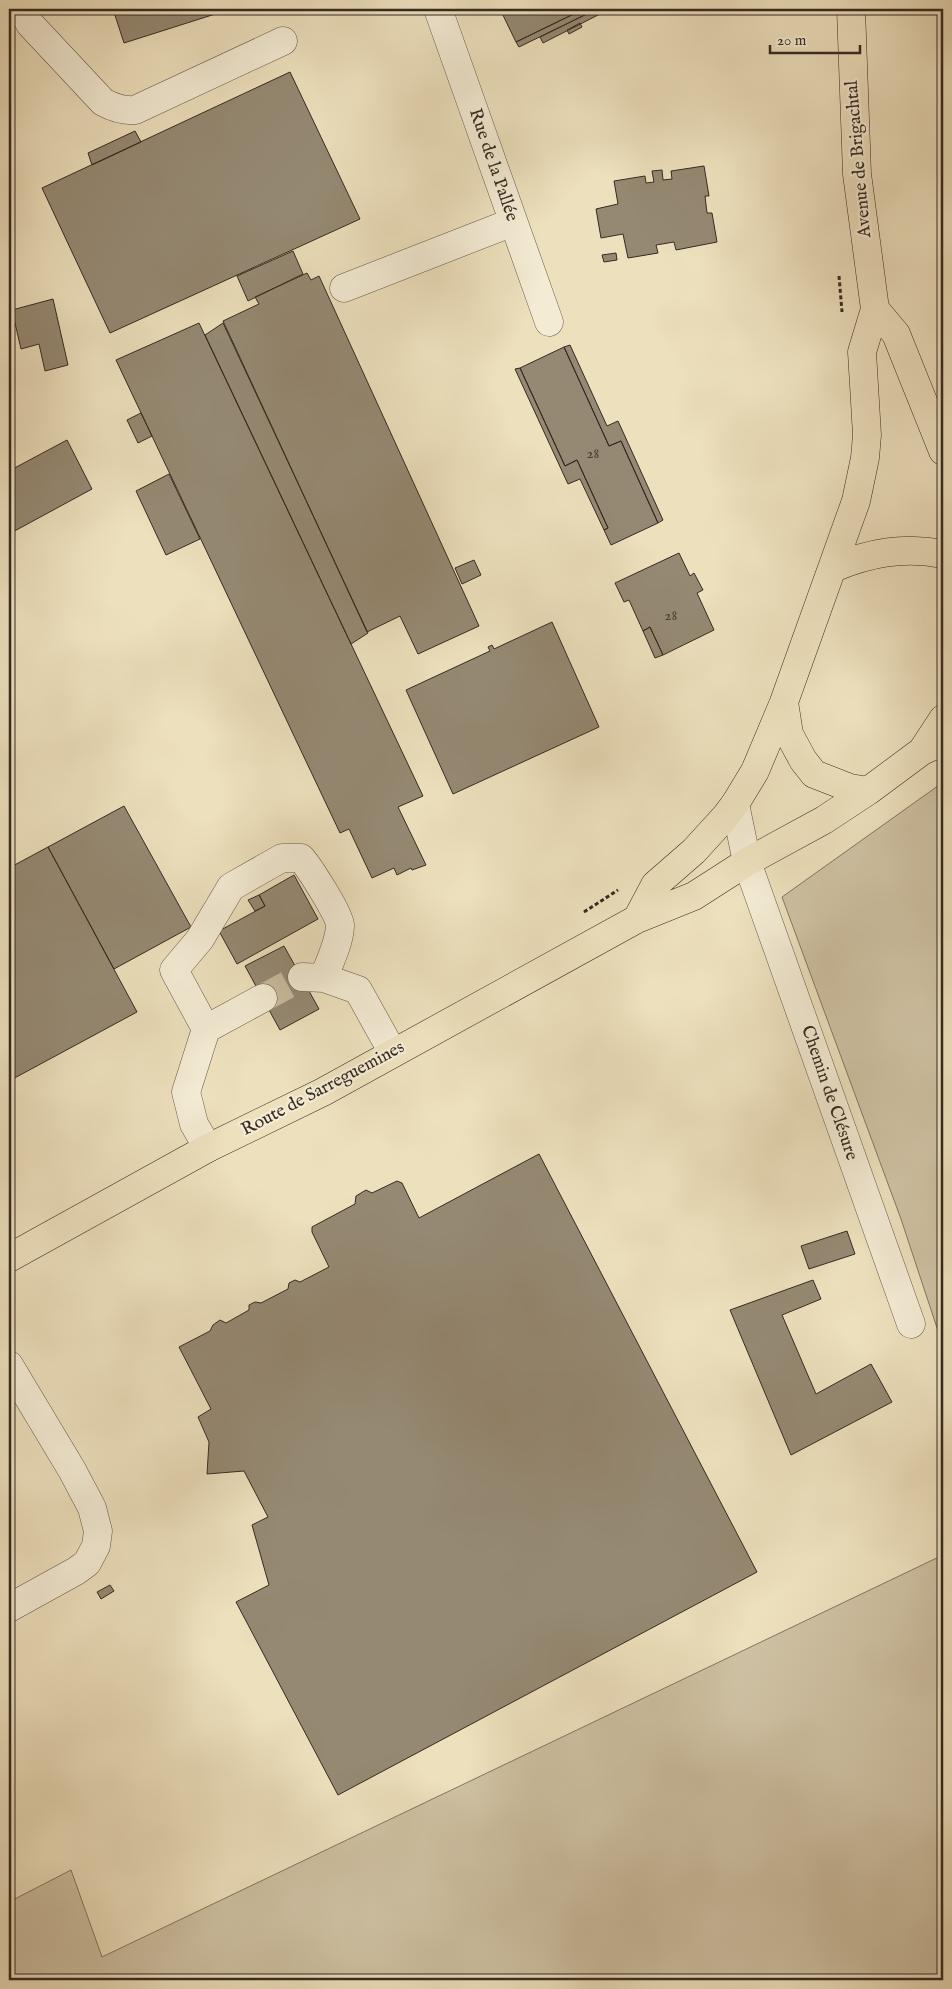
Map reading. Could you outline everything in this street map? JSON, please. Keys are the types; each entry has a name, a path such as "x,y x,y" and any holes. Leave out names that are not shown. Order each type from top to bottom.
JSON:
{"main road":[{"name":"Avenue de Brigachtal","path":"637,919 655,885 694,851 735,804 755,771 784,702 856,502 865,458 866,401 862,352 875,309 856,174 850,9"},
{"path":"875,309 896,334 943,451"},
{"path":"833,568 852,560 905,549 926,550 943,554"},
{"path":"784,702 789,734 803,760 814,774 850,788 868,791"},
{"path":"932,746 943,718"},
{"name":"Route de Sarreguemines","path":"9,1258 208,1148 315,1096 637,919 694,896 747,862 824,820 932,746"}],"street":[{"path":"22,9 30,24 103,102 113,108 126,111 136,110 283,41"},
{"name":"Rue de la Pallée","path":"438,9 549,322"},
{"path":"344,288 513,222"},
{"name":"Chemin de Clésure","path":"735,804 747,862 911,1324"},
{"path":"206,1029 174,970 200,939 231,887 282,858 301,858 310,868 340,924 338,938 313,978 358,990 393,1053"},
{"path":"208,1148 194,1124 186,1092 206,1029 263,998"},
{"path":"9,1365 72,1470 92,1508 98,1531 96,1546 87,1563 9,1608"}],"path":[{"path":"838,273 842,321"},
{"path":"578,916 626,885"}],"shaded area":[{"path":"942,783 943,1346 901,1219 782,897"},
{"path":"943,1555 943,1980 9,1980 9,1902 71,1870 102,1957"}],"building":[{"path":"113,9 231,9 124,43"},
{"path":"500,9 584,9 516,42"},
{"path":"584,9 597,9 519,47 516,42"},
{"path":"597,9 603,9 604,12 543,43 540,37"},
{"path":"580,23 582,27 569,34 567,30"},
{"path":"290,72 360,219 110,333 42,188"},
{"path":"135,131 141,142 92,165 88,153"},
{"path":"704,166 709,196 705,196 707,213 712,213 717,242 676,250 674,242 656,245 658,253 628,258 623,234 601,238 596,209 618,204 614,181 645,176 646,183 654,182 652,171 662,170 663,180 672,179 671,171"},
{"path":"293,251 303,274 248,301 237,276"},
{"path":"616,253 617,260 604,262 602,255"},
{"path":"307,273 311,280 319,276 479,626 418,654 400,616 367,632 223,321 259,304 255,297"},
{"path":"53,299 68,365 45,371 39,344 21,349 12,310"},
{"path":"199,323 423,796 398,807 426,865 412,870 411,868 397,875 394,868 372,878 349,829 340,833 116,360"},
{"path":"223,323 368,633 351,644 205,335"},
{"path":"570,345 607,426 618,421 663,520 658,523 621,441 609,446 564,347"},
{"path":"564,347 609,446 621,441 658,523 611,545 604,530 608,528 577,460 565,466 520,368"},
{"path":"520,368 565,466 577,460 608,528 604,530 580,479 568,484 515,369"},
{"path":"141,413 152,436 138,443 127,420"},
{"path":"67,440 92,489 9,534 9,471"},
{"path":"169,474 200,539 166,555 136,491"},
{"path":"679,553 690,576 694,573 703,590 697,593 714,630 663,655 650,627 643,631 629,600 624,602 615,583"},
{"path":"474,560 481,575 462,584 455,568"},
{"path":"552,622 599,727 453,794 406,690 490,651 488,647 492,645 494,649"},
{"path":"650,627 663,655 655,658 643,631"},
{"path":"124,806 191,927 114,969 48,847"},
{"path":"48,847 137,1012 9,1081 9,868"},
{"path":"294,875 318,919 237,964 219,931 265,906 259,895"},
{"path":"259,895 265,906 255,911 248,900"},
{"path":"284,946 319,1009 280,1030 245,966"},
{"path":"539,1154 757,1572 338,1795 236,1602 269,1585 252,1525 268,1517 244,1471 207,1474 209,1442 198,1417 211,1409 179,1347 210,1331 213,1325 220,1320 226,1323 249,1310 249,1305 255,1302 261,1303 288,1289 289,1283 295,1280 300,1282 329,1267 312,1232 312,1227 355,1204 356,1196 366,1190 372,1193 397,1181 402,1183 419,1218"},
{"path":"847,1231 855,1254 809,1269 801,1246"},
{"path":"813,1280 821,1299 782,1315 816,1394 871,1364 892,1402 791,1455 730,1310"},
{"path":"110,1585 114,1591 101,1599 97,1592"}],"tunnel":[{"path":"263,998 302,977"}]}
